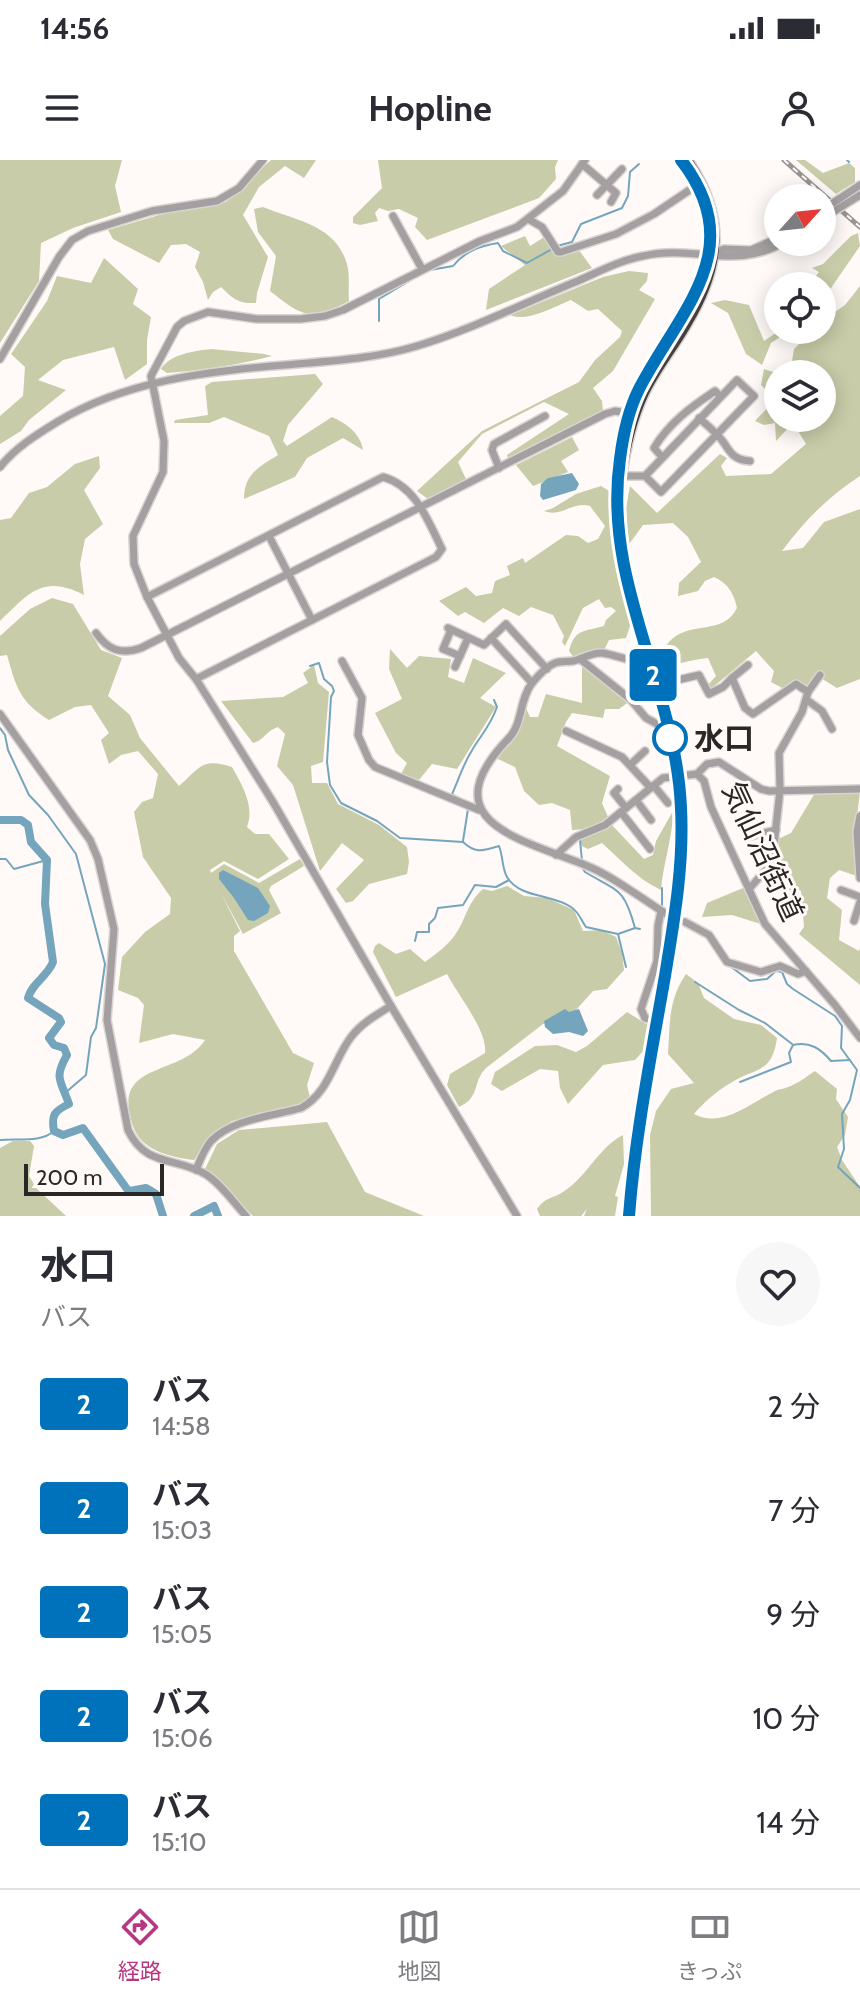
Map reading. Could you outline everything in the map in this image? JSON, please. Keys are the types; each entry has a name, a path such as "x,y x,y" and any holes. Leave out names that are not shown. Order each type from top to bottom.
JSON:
{"highway":[{"path":"681,160 697,185 707,213 712,253"},
{"path":"629,1216 636,1151 677,904 681,850 678,775 623,569 615,496 632,414 654,363 699,288 712,253 715,227 711,207 706,191 687,160"},
{"path":"619,534 621,476 632,414"}],"street":[{"path":"0,359 72,240 88,231 152,211 217,201 239,188 263,160"},
{"path":"517,1216 273,802 196,679 179,658 138,578 132,550 136,527 163,472 164,441 151,376 177,327 184,321 208,312 257,319 325,316 343,310 480,241 504,234 563,191 583,162 616,193 611,202"},
{"path":"597,195 622,169"},
{"path":"528,219 542,227 561,252 616,234 654,214 697,185"},
{"path":"842,202 860,185"},
{"path":"836,205 860,195"},
{"path":"393,216 422,269"},
{"path":"712,253 724,249 751,250 764,244"},
{"path":"0,467 23,444 76,411 129,389 184,377 259,367 374,357 433,341 637,257 665,251 733,257 753,256 764,251"},
{"path":"621,476 645,476 661,492 754,396 737,380 645,476"},
{"path":"662,457 654,448 675,422 690,407 715,391 720,396"},
{"path":"96,633 103,644 127,653 605,414 615,411 632,414"},
{"path":"499,468 492,450 494,444 545,416"},
{"path":"699,418 731,455 750,461"},
{"path":"147,597 383,477 392,480 421,507 442,549 436,557 196,679"},
{"path":"269,536 312,620"},
{"path":"460,656 443,649 450,629 484,645 506,624 547,669"},
{"path":"455,667 468,638"},
{"path":"491,638 532,683"},
{"path":"479,810 480,788 487,762 517,726 524,695 547,669 554,663 599,652 640,662 649,661"},
{"path":"580,659 630,699 646,718 668,730"},
{"path":"342,661 362,698 358,735 375,767 479,810 487,820 506,831 556,855 587,865 665,913 658,926 657,961 641,1009 645,1018 657,1022"},
{"path":"656,685 699,675 709,694 723,687 748,665"},
{"path":"749,889 772,863 780,790 779,753 820,675"},
{"path":"732,678 745,708 753,714 796,684 822,711 832,729"},
{"path":"0,714 90,840 98,859 114,929 107,1020 128,1130 134,1143 143,1152 208,1176 246,1216"},
{"path":"566,731 622,757 668,803"},
{"path":"630,765 645,751"},
{"path":"697,774 707,764 719,762 761,789 860,789"},
{"name":"気仙沼街道","path":"678,775 697,774 704,781 707,797 765,924 860,1038"},
{"path":"556,855 576,837 605,825 663,778 678,775"},
{"path":"618,789 614,793 650,849"},
{"path":"636,800 651,820"},
{"path":"860,816 857,841 860,878"},
{"path":"751,836 776,830"},
{"path":"841,890 860,900 854,921"},
{"path":"685,922 709,935 727,962 761,972 780,966 798,974 806,971"},
{"path":"196,1170 211,1141 223,1131 301,1108 319,1096 352,1036 368,1019 391,1006"}],"green space":[{"path":"0,160 122,160 115,186 121,212 73,228 41,243 39,281 0,343"},
{"path":"271,160 316,160 304,178 285,166 259,187 243,215 268,257 256,303 237,300 221,287 208,300 195,267 200,252 186,244 171,245 159,263 113,239 108,230 166,213 226,202"},
{"path":"378,160 558,160 556,179 539,198 427,240 415,227 418,218 399,209 388,211 379,208 375,213 378,221 360,225 353,223 353,217 382,188"},
{"path":"796,160 805,160 823,173 849,163 855,168 855,182 836,194 836,184 824,184"},
{"path":"263,207 313,226 333,240 347,264 349,301 325,312 307,314 270,291 276,256 258,232 254,209"},
{"path":"858,233 860,246 836,281 836,272 819,272 812,268 836,256 836,251"},
{"path":"525,236 530,246 546,236 549,246 559,255 576,246 592,268 486,310 489,289 525,265 501,246"},
{"path":"104,258 138,289 133,304 151,317 147,364 125,380 114,347 63,360 38,380 66,390 29,420 21,431 0,444 0,416 23,396 25,367 11,354 47,301 57,276 91,283"},
{"path":"629,271 648,273 647,281 639,290 655,299 613,371 593,388 602,401 603,411 508,458 507,455 569,414 544,402 482,434 458,462 466,479 428,499 417,491 482,431 579,382 622,331 598,309 588,311 571,300 533,315 510,315 603,277"},
{"path":"860,286 860,476 818,510 782,551 803,548 824,522 860,509 860,679 837,688 819,677 808,686 797,682 784,689 771,682 774,671 756,651 706,693 707,686 716,676 708,658 659,666 657,660 670,641 680,634 724,622 737,608 734,598 727,586 714,577 705,581 698,591 678,596 679,583 701,562 688,537 673,523 643,525 627,547 626,509 630,486 657,513 720,454 727,458 721,466 726,476 771,474 806,444 799,432 836,432 836,360 792,360 794,349 799,344 836,344 836,311"},
{"path":"725,300 749,305 764,344 771,344 762,365 746,354 728,313 711,303"},
{"path":"211,349 272,356 193,370 167,373 161,369 177,357"},
{"path":"315,374 323,384 288,425 283,441 287,446 332,417 352,430 363,450 343,438 307,458 295,477 244,499 250,477 278,455 269,436 224,417 209,423 174,423 175,420 208,415 205,386 212,382"},
{"path":"764,412 764,425 755,421"},
{"path":"776,432 784,432 776,441"},
{"path":"572,437 579,450 561,461 568,472 533,486 516,465"},
{"path":"99,456 100,468 84,490 103,524 85,539 80,564 84,595 58,586 47,587 29,595 0,621 0,520 11,518 29,493 47,487 75,464"},
{"path":"601,486 609,491 616,561 631,623 626,638 609,640 604,650 574,658 569,651 577,635 604,626 616,611 611,607 605,608 599,599 583,608 565,646 562,642 564,636 553,615 531,607 519,616 503,608 484,623 465,612 458,616 439,601 466,587 476,596 492,593 495,581 510,575 507,566 523,558 525,563 566,535 578,536 588,543 598,539 605,526 590,506 550,513 544,511 576,494"},
{"path":"52,598 73,604 101,650 122,658 108,696 130,715 140,738 179,786 207,764 232,767 248,804 247,827 255,834 269,834 289,859 258,879 224,861 210,870 211,873 224,864 259,883 300,859 304,866 269,890 281,913 243,934 220,891 240,931 234,936 234,951 293,1053 314,1063 307,1085 310,1098 302,1104 232,1121 211,1135 194,1160 167,1155 150,1147 137,1135 128,1105 131,1090 139,1080 194,1052 205,1040 173,1034 139,1043 144,1005 138,998 118,990 122,957 145,932 170,914 171,898 143,857 134,812 142,802 153,798 158,774 138,751 121,755 109,764 101,740 109,733 91,705 75,707 49,720 39,713 20,693 7,655 0,656 0,636 30,609"},
{"path":"390,649 407,668 419,656 451,659 448,677 464,683 473,658 506,673 480,698 496,707 457,769 432,764 419,780 401,774 407,763 396,753 375,713 402,699 389,669"},
{"path":"314,665 318,683 329,692 323,762 311,766 312,783 327,783 338,804 379,825 407,847 407,874 369,884 353,901 346,903 336,889 364,860 342,843 320,871 293,785 277,766 285,734 278,727 253,743 221,701 283,697 308,683 303,673"},
{"path":"582,666 630,701 619,709 605,709 603,718 572,713 557,746 610,776 602,803 611,824 644,859 653,855 656,841 673,811 661,890 637,875 602,843 588,849 582,846 580,840 588,829 572,830 570,810 552,803 539,805 524,791 515,767 496,758 524,718 526,708 530,717 538,717 546,694 582,703"},
{"path":"860,792 855,832 857,876 839,870 830,878 827,898 842,910 839,940 859,951 860,948 860,985 799,934 804,927 801,891 798,889 794,892 783,887 776,863 778,839 791,833 815,793"},
{"path":"507,886 524,896 547,898 574,910 583,931 602,930 616,937 624,970 607,989 593,991 575,1011 543,1024 486,1068 471,1099 459,1107 447,1085 450,1074 485,1053 477,1024 447,974 396,997 373,952 379,943 396,954 410,949 425,962 452,939 473,900 483,889 492,891"},
{"path":"743,888 764,925 732,915 702,917 707,903"},
{"path":"686,974 698,983 704,998 734,1019 761,1025 777,1038 775,1050 766,1064 724,1087 694,1114 715,1118 736,1113 815,1071 837,1089 836,1099 848,1117 845,1135 837,1147 860,1187 860,1216 651,1216 650,1135 656,1111 671,1089 694,1083 668,1054 673,1003"},
{"path":"627,1012 648,1025 644,1050 635,1060 603,1065 568,1104 560,1088 558,1071 540,1069 502,1091 491,1084 495,1072 535,1046 557,1045 576,1052"},
{"path":"327,1122 365,1192 424,1216 253,1216 205,1169 217,1144 239,1130"},
{"path":"623,1135 624,1164 615,1196 618,1197 615,1216 584,1216 587,1209 581,1216 540,1216 537,1209 540,1205 571,1186 606,1147"},
{"path":"13,1141 30,1141 34,1146 29,1176 37,1189 66,1216 0,1216 0,1148"}],"water":[{"path":"572,473 579,484 576,490 543,500 540,496 541,484 548,478"},
{"path":"223,870 258,888 270,906 268,913 254,921 248,920 219,879 219,873"},
{"path":"565,1009 569,1012 579,1009 588,1031 583,1036 569,1032 553,1034 545,1027 544,1021"}],"waterway":[{"path":"557,246 572,242 581,224 622,208 628,196 630,172 639,164"},
{"path":"430,270 453,266 473,250 498,243 503,251 527,263 552,249"},
{"path":"379,321 379,299 421,274"},
{"path":"310,666 319,663 324,679 334,691 327,762 330,785 341,803 377,821 400,838 463,842 480,850 499,846 505,873 512,884 571,907 586,927 618,934"},
{"path":"466,802 452,794 468,757 494,714 497,707 494,700"},
{"path":"0,728 29,795 76,854 105,964 86,1075 65,1093"},
{"path":"463,841 468,809"},
{"path":"0,820 21,820 28,825 31,842 47,860 45,904 53,962 28,998 61,1022 49,1038 54,1045 64,1048 67,1055 60,1074 69,1104 55,1114 54,1131 63,1135 83,1128 127,1189 146,1188 156,1194 163,1216"},
{"path":"580,840 582,861"},
{"path":"0,859 6,859 14,869 47,860"},
{"path":"582,867 585,872 619,892 635,928"},
{"path":"415,941 417,932 429,932 429,924 438,908 463,905 475,885 496,887 509,880"},
{"path":"662,888 662,906"},
{"path":"626,967 618,934 640,929"},
{"path":"722,960 750,981 767,979 776,971 782,972 787,984 835,1016 842,1026 841,1048 857,1070 850,1100 842,1114 844,1149 838,1167 860,1188"},
{"path":"695,982 765,1023 792,1044"},
{"path":"740,1082 791,1062 789,1053 793,1045 815,1047 831,1061 850,1060"},
{"path":"0,1140 36,1139 54,1131"},
{"path":"194,1216 214,1206 218,1216"}],"railway":[{"path":"784,160 860,227"}],"bus line":[{"name":"2","path":"629,1216 636,1151 677,904 681,807 673,751 623,569 615,496 629,413 654,363 685,316 707,265 707,213 697,185 681,160"}],"place":[{"name":"水口","path":"670,738"}]}
